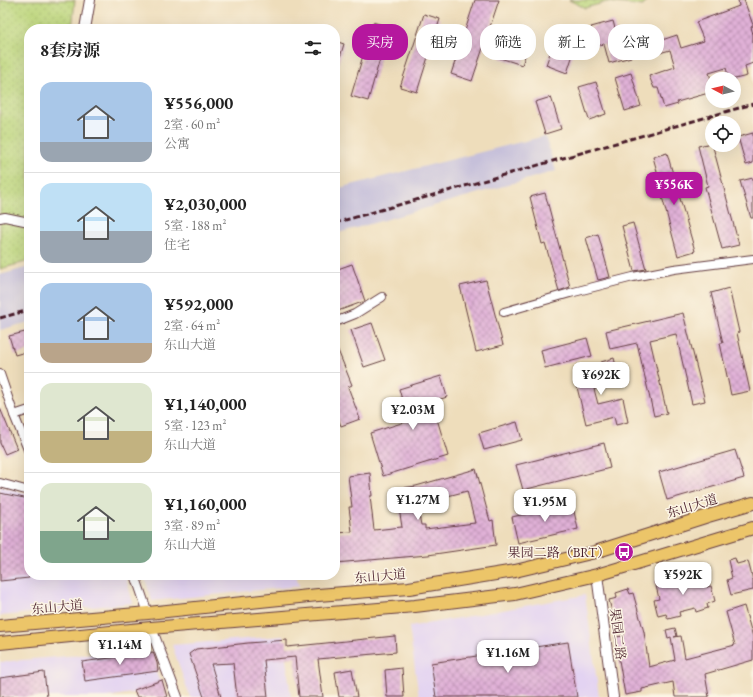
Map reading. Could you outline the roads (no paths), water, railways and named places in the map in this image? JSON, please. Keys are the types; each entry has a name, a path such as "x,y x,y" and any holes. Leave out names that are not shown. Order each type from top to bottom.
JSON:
{"main road":[{"name":"东山大道","path":"0,626 148,613 318,595 409,588 515,571 595,552 753,503"},
{"path":"0,643 151,628 423,606 515,594 597,575 753,528"}],"street":[{"path":"86,24 90,0"},
{"path":"0,218 4,217 24,221"},
{"path":"504,312 633,277 674,269 753,259"},
{"path":"340,320 355,314 382,297"},
{"path":"0,374 24,440"},
{"path":"14,415 24,412"},
{"path":"0,483 24,490"},
{"name":"果园二路","path":"597,575 613,697"},
{"path":"137,580 148,613"},
{"path":"151,628 178,697"}],"railway":[{"path":"340,222 753,104"},
{"path":"0,318 24,311"}],"place":[{"name":"果园二路（BRT）","path":"624,552"}]}
